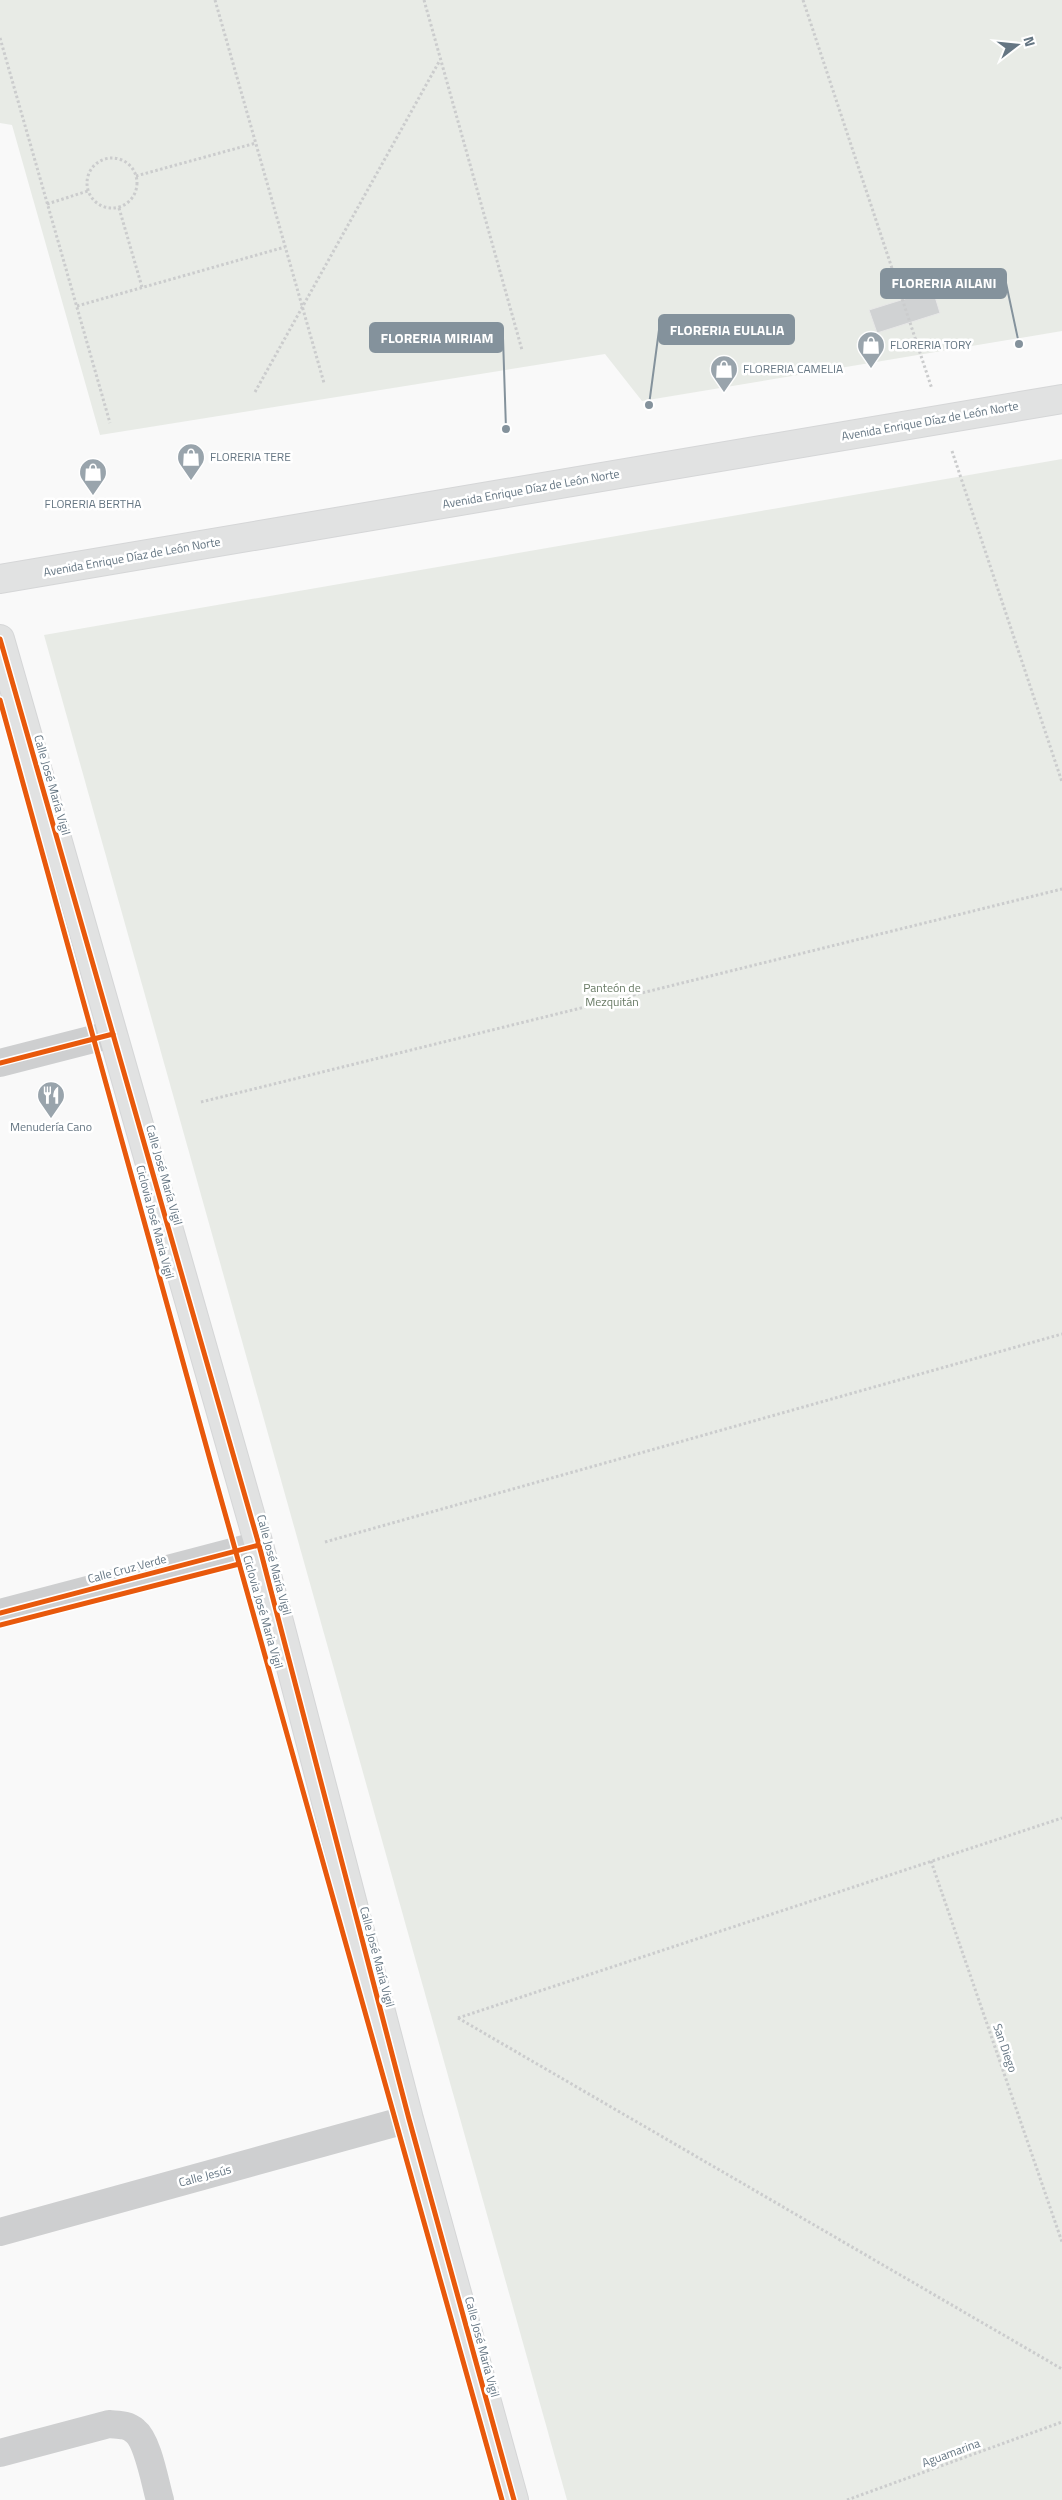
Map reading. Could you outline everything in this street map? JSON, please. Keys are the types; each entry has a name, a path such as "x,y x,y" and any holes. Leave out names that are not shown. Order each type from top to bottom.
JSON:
{"street":[{"name":"Avenida Enrique Díaz de León Norte","path":"0,579 1062,399"},
{"name":"Calle José María Vigil","path":"0,639 259,1545 409,2119 514,2500"},
{"path":"0,1063 113,1034"},
{"name":"Calle Cruz Verde","path":"0,1613 259,1545"},
{"name":"Calle Jesús","path":"0,2232 409,2119"},
{"path":"0,2453 109,2424 123,2425 136,2431 143,2444 160,2500"}],"path":[{"path":"215,0 324,383"},
{"path":"424,0 522,350"},
{"path":"0,38 110,423"},
{"path":"255,392 440,60"},
{"path":"136,176 256,143"},
{"path":"104,159 120,159 133,169 136,176 137,184 132,199 119,208 104,208 88,192 86,183 91,168 104,159"},
{"path":"48,204 88,192"},
{"path":"119,208 142,287"},
{"path":"77,306 285,247"},
{"path":"201,1102 1062,889"},
{"path":"325,1542 1062,1334"},
{"path":"1062,1818 458,2018 1062,2369"}],"green space":[{"path":"0,0 1062,0 1062,331 642,401 605,354 100,435 12,125 0,123"},
{"name":"Panteón de Mezquitán","path":"1062,459 1062,2500 567,2500 44,635"}],"building":[{"path":"933,290 940,313 877,333 869,310"}],"cycle path":[{"name":"Ciclovia José Maria Vigil","path":"0,639 259,1545 409,2119 514,2500"},
{"name":"Ciclovia José Maria Vigil","path":"0,700 212,1467 502,2500"},
{"path":"0,1063 113,1034"},
{"name":"Ciclovia José Maria Vigil","path":"0,1613 259,1545"},
{"name":"Ciclovia José Maria Vigil","path":"0,1625 239,1564"}],"place":[{"name":"FLORERIA AILANI","path":"1019,344"},
{"name":"FLORERIA TORY","path":"871,369"},
{"name":"FLORERIA CAMELIA","path":"724,393"},
{"name":"FLORERIA EULALIA","path":"649,405"},
{"name":"FLORERIA MIRIAM","path":"506,429"},
{"name":"FLORERIA TERE","path":"191,481"},
{"name":"FLORERIA BERTHA","path":"93,496"},
{"name":"Menudería Cano","path":"51,1119"}]}
